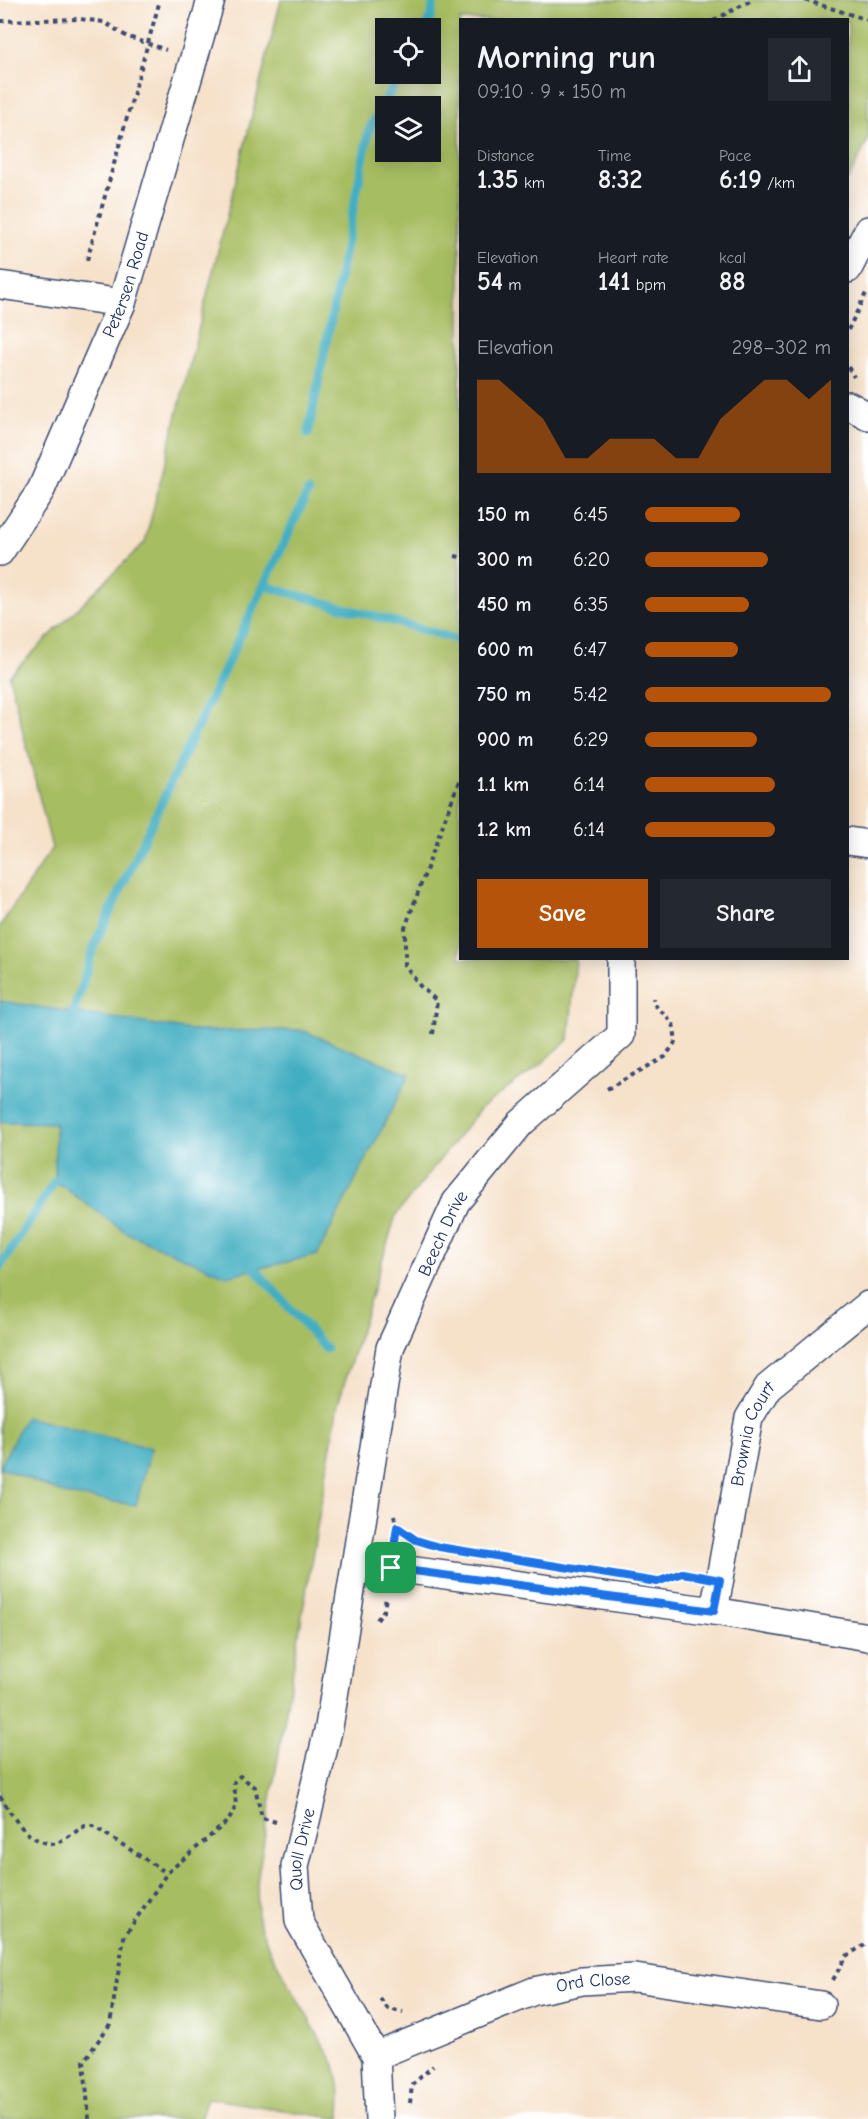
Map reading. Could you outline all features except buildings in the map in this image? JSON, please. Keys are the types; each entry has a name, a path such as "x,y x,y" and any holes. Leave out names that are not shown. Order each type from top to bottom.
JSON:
{"street":[{"name":"Petersen Road","path":"0,552 41,490 122,303 211,0"},
{"path":"849,267 868,230"},
{"path":"0,285 122,303"},
{"path":"849,406 868,416"},
{"path":"849,841 868,844"},
{"name":"Beech Drive","path":"356,1563 390,1348 456,1202 521,1123 621,1035 621,960"},
{"name":"Brownia Court","path":"714,1611 749,1418 768,1387 868,1305"},
{"path":"356,1563 714,1611 868,1637"},
{"name":"Quoll Drive","path":"356,1563 329,1727 295,1866 299,1921 376,2055 379,2119"},
{"name":"Ord Close","path":"376,2055 534,1990 582,1981 635,1978 821,2005"}],"path":[{"path":"87,260 160,0"},
{"path":"718,18 752,0"},
{"path":"805,0 868,20"},
{"path":"0,21 80,19 104,22 126,36 147,45 193,58"},
{"path":"849,328 868,290"},
{"path":"433,1034 437,1000 420,986 405,965 405,928 459,781"},
{"path":"603,1091 665,1057 676,1041 673,1023 655,1005 652,995"},
{"path":"375,1624 384,1610 391,1568 397,1527 393,1509"},
{"path":"397,1527 416,1540"},
{"path":"674,1576 682,1573 720,1580"},
{"path":"89,2119 84,2061 110,2024 124,1937 167,1873 229,1820 236,1806 234,1782"},
{"path":"0,1796 24,1831 36,1841 56,1844 84,1827 93,1826 167,1873"},
{"path":"821,2005 846,1956 868,1942"},
{"path":"375,1993 388,2009 414,2015 435,2064 412,2085 409,2108"}],"green space":[{"path":"281,0 868,0 868,140 849,178 849,18 459,18 459,960 576,960 569,1039 539,1066 481,1108 396,1215 338,1404 257,1881 258,1920 270,1951 335,2065 341,2094 340,2119 207,2098 200,2119 0,2119 0,926 52,848 9,676 145,542"}],"water":[{"path":"0,1001 197,1031 301,1030 410,1074 317,1255 226,1276 127,1233 55,1181 55,1123 0,1122"},
{"path":"25,1417 151,1448 136,1505 67,1495 0,1467"}],"waterway":[{"path":"430,18 434,0"},
{"path":"308,434 369,130 394,84"},
{"path":"73,1014 94,946 308,492"},
{"path":"265,586 459,640"},
{"path":"0,1267 55,1181"},
{"path":"255,1269 326,1349"}],"route":[{"path":"397,1527 416,1540 439,1547 657,1582 682,1573 720,1580 714,1611 391,1568 397,1527"}]}
